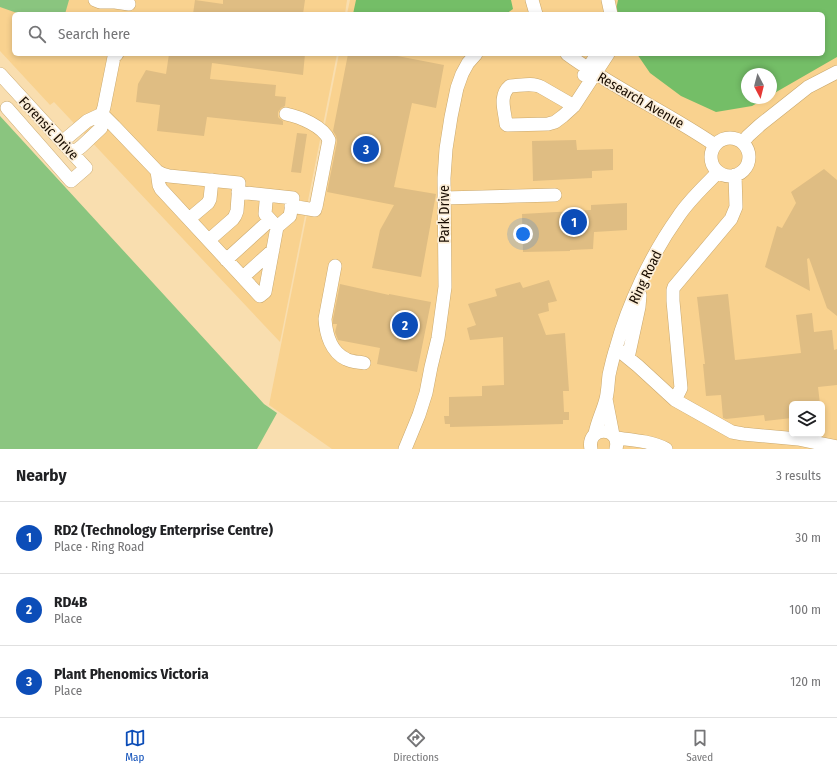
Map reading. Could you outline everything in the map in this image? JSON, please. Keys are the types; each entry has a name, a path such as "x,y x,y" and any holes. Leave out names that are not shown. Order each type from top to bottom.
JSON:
{"street":[{"path":"95,0 100,2 115,2 129,6"},
{"path":"532,0 535,12"},
{"path":"608,0 611,12"},
{"path":"615,0 618,12"},
{"path":"7,108 71,181 86,168 77,158 82,146 101,128 102,114 113,56"},
{"name":"Park Drive","path":"405,449 419,416 426,393 438,338 445,288 444,178 446,149 457,88 462,74 468,63 474,56"},
{"name":"Research Avenue","path":"570,56 592,71 698,133 715,145"},
{"path":"592,71 596,56"},
{"path":"571,104 533,84 510,86 507,88 503,98 503,109 507,125 548,124 555,122 563,116 571,104 592,71 606,56"},
{"path":"743,142 760,125 808,88 837,72"},
{"name":"Forensic Drive","path":"0,74 77,158"},
{"path":"62,142 87,121 102,114"},
{"path":"102,114 157,171 162,174 239,183 236,216 209,240"},
{"path":"286,114 296,116 320,129 326,134 329,140 315,208 292,206"},
{"path":"725,138 737,139 743,142 749,152 748,164 745,169 740,173 729,176 718,172 711,162 712,150 715,145 725,138"},
{"path":"157,171 161,189 260,296 265,292 273,250 274,224 265,214 266,202"},
{"name":"Ring Road","path":"591,449 591,441 595,434 606,399 616,348 629,310 641,282 660,245 678,217 693,198 718,172"},
{"path":"675,400 681,388 681,382 673,290 731,219 736,207 735,175"},
{"path":"189,219 210,199 212,180"},
{"path":"226,260 274,224 290,216 292,206 293,198 238,192"},
{"path":"444,198 555,195"},
{"path":"243,277 273,250"},
{"path":"335,266 325,319 328,337 332,345 346,360 364,363"},
{"path":"628,358 639,306 641,282"},
{"path":"616,348 675,400 732,432 798,439 837,447"},
{"name":"Ring Road","path":"606,399 615,441"},
{"path":"595,434 603,431 610,433 615,441 654,444 666,449"},
{"path":"624,449 646,443"}],"shaded area":[{"path":"0,0 347,0 345,12 12,12 12,56 337,56 280,342 54,102 50,105 0,51"},
{"path":"350,0 837,0 837,449 332,449 269,405 339,56 825,56 825,12 347,12"}],"green space":[{"path":"0,0 69,0 66,12 14,12 0,7"},
{"path":"356,0 511,0 513,9 509,12 353,12"},
{"path":"618,0 837,0 837,57 777,92 777,68 741,68 741,104 756,104 752,106 716,112 681,96 650,73 638,56 825,56 825,12 615,12"},
{"path":"0,116 264,404 277,413 257,449 0,449"}],"building":[{"path":"195,0 223,4 223,0 305,0 303,12 193,12"},
{"path":"169,56 305,56 303,75 212,63 210,79 276,85 275,96 286,97 285,106 278,112 278,117 283,121 283,125 207,117 204,136 157,131 160,105 136,102 138,84 146,70 166,74"},
{"path":"348,56 397,56 444,65 436,108 412,103 394,187 436,194 421,277 372,268 380,230 394,205 327,192 337,142 333,131"},
{"path":"297,133 307,134 301,173 291,172"},
{"path":"576,140 577,150 613,149 613,170 592,171 592,178 533,181 532,141"},
{"path":"824,169 837,180 837,316 827,308 809,258 807,259 810,291 765,267 777,226 782,228 796,203 791,192"},
{"path":"627,203 627,230 594,232 593,249 523,252 522,214 591,210 591,205"},
{"path":"549,280 557,301 548,303 549,311 538,314 546,335 565,333 569,391 563,391 564,412 569,412 569,420 563,420 563,424 450,427 450,424 445,424 444,416 449,416 449,397 482,396 482,386 504,385 503,337 470,340 467,328 476,325 468,304 497,296 495,289 520,282 523,288"},
{"path":"340,284 389,295 431,302 417,372 377,364 380,348 338,340 335,332 337,324 333,324 333,319"},
{"path":"728,294 735,360 801,353 796,315 812,313 814,332 832,330 834,350 837,349 837,385 818,387 820,401 789,401 789,418 765,421 764,415 726,419 723,418 721,395 706,396 703,364 705,364 697,297"}],"place":[{"name":"Plant Phenomics Victoria","path":"366,149"},
{"name":"RD2 (Technology Enterprise Centre)","path":"574,222"},
{"name":"RD4B","path":"405,325"}]}
